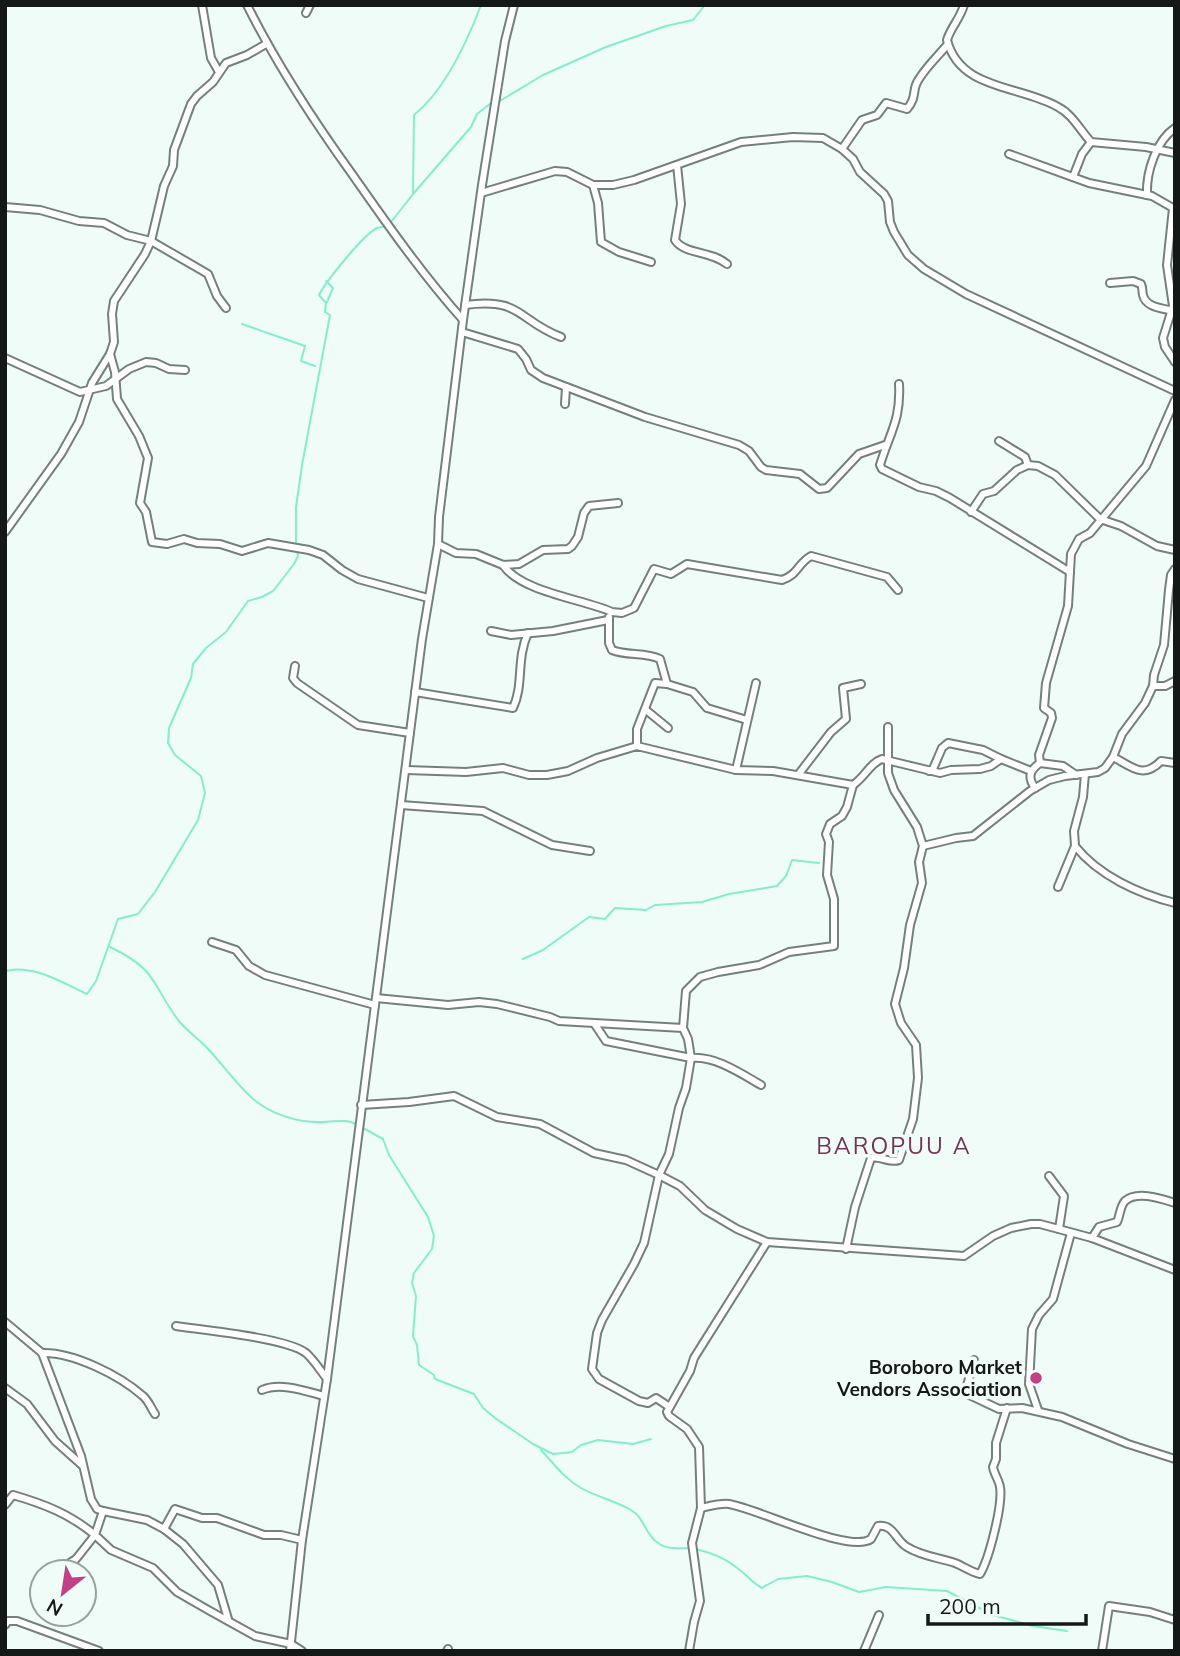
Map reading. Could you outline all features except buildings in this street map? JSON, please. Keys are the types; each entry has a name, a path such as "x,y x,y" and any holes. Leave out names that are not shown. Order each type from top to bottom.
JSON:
{"street":[{"path":"202,5 211,58 219,72"},
{"path":"247,5 266,44 304,106 366,195 463,320"},
{"path":"306,13 310,5"},
{"path":"291,1647 302,1540 327,1379 415,692 438,544 465,305 505,41 514,5"},
{"path":"964,5 961,15 949,32 948,44 957,63 971,75 1050,102 1062,109 1091,142 1175,153"},
{"path":"5,532 61,454 79,422 89,390 110,354 114,342 111,314 114,301 145,254 164,186 173,166 174,150 191,104 228,62 266,44"},
{"path":"842,149 862,121 877,115 886,103 907,109 914,100 919,77 948,44"},
{"path":"1147,195 1150,169 1158,149 1175,128"},
{"path":"481,193 555,171 567,172 593,186 613,185 727,146 760,139 818,137 842,149 853,159 860,172 884,194 894,232 908,255 924,269 966,294 1175,391"},
{"path":"1073,177 1082,154 1091,142"},
{"path":"1009,154 1088,183 1160,199 1173,209 1172,232 1167,251 1173,311 1163,338 1165,347 1175,362"},
{"path":"677,165 681,204 675,240 686,249 713,255 727,264"},
{"path":"593,186 598,203 601,242 619,252 651,262"},
{"path":"5,207 40,210 79,221 104,223 127,235 150,241 208,274 217,296 226,308"},
{"path":"1110,283 1133,281 1141,284 1143,297 1147,302 1173,311"},
{"path":"465,305 506,305 561,337"},
{"path":"462,332 518,349 534,373 565,387 645,417 739,445 749,451 761,467 776,472 800,474 819,489 827,488 859,454 886,445"},
{"path":"110,354 117,399 149,458 140,503 146,512 152,542 167,544 184,539 197,543 220,544 242,551 268,543 309,550 323,555 358,579 428,598"},
{"path":"5,358 77,392 106,386 129,369 146,362 169,369 185,370"},
{"path":"899,384 897,422 886,445 880,465 882,469 919,488 936,491 1070,572"},
{"path":"565,387 565,404"},
{"path":"1040,762 1039,755 1052,718 1051,713 1044,708 1046,683 1068,606 1071,554 1074,545 1090,533 1100,519 1116,505 1146,466 1175,400"},
{"path":"999,441 1025,457 1028,465"},
{"path":"971,512 983,494 993,492 1017,470 1028,465 1038,466 1055,475 1100,519 1121,526 1157,546 1175,550"},
{"path":"438,544 456,554 476,554 503,565 519,564 549,548 568,549 576,541 587,508 592,505 618,503"},
{"path":"503,565 510,573 548,592 622,613 634,608 654,569 671,574 687,564 782,580 793,576 811,556 887,577 898,590"},
{"path":"923,846 973,836 991,820 1049,780 1098,772 1105,768 1113,757 1122,734 1145,703 1153,686 1164,645 1171,575 1175,569"},
{"path":"612,612 608,620 612,650 660,659 667,684"},
{"path":"491,631 504,635 563,630 608,620"},
{"path":"415,692 513,708 520,672 520,656 528,633"},
{"path":"295,666 293,677 297,683 358,725 410,733"},
{"path":"1153,686 1165,686 1175,681"},
{"path":"736,770 756,682"},
{"path":"637,746 637,729 646,710 653,684 667,684 693,692 707,708 747,720"},
{"path":"798,775 831,732 846,719 844,688 861,684"},
{"path":"646,710 668,728"},
{"path":"846,1249 855,1207 871,1158 875,1156 894,1162 899,1160 914,1118 918,1079 916,1045 901,1023 895,1004 904,968 909,926 922,883 919,862 923,846 888,773 888,727"},
{"path":"928,771 933,769 944,744 948,743 983,750 1031,771"},
{"path":"406,770 466,772 503,768 529,775 547,775 568,771 597,758 637,746 736,770 773,771 853,785"},
{"path":"1113,757 1138,771 1154,768 1161,761 1175,763"},
{"path":"668,1406 656,1398 648,1403 639,1401 599,1379 592,1369 602,1320 644,1243 659,1175 669,1154 691,1058 683,1028 686,991 700,977 760,965 789,952 834,947 834,900 827,876 827,834 830,824 842,816 853,785 863,778 875,762 888,760 940,773 981,769 1001,759"},
{"path":"1035,788 1030,779 1031,771 1040,762"},
{"path":"1040,762 1063,766 1076,775"},
{"path":"1058,887 1075,846 1074,831 1086,774"},
{"path":"401,806 483,811 552,845 590,851"},
{"path":"1075,846 1101,871 1115,880 1151,897 1175,903"},
{"path":"212,942 236,950 254,971 376,1002 448,1005 479,1002 497,1004 559,1021 683,1028"},
{"path":"594,1024 607,1041 691,1058 699,1057 727,1065 761,1085"},
{"path":"361,1105 454,1096 497,1117 540,1124 594,1153 626,1160 659,1175 680,1186 705,1210 737,1229 767,1242 964,1256 993,1236 1011,1228 1031,1224 1093,1238 1175,1270"},
{"path":"1049,1176 1064,1196 1059,1229"},
{"path":"1093,1238 1099,1227 1117,1222 1122,1205 1131,1198 1152,1197 1175,1203"},
{"path":"1038,1410 1029,1384 1032,1329 1038,1315 1053,1299 1071,1233"},
{"path":"689,1651 700,1601 692,1543 702,1508 699,1447 687,1429 669,1416 668,1406 690,1371 694,1357 767,1242"},
{"path":"5,1322 42,1353 83,1466 91,1499 97,1509 146,1520 164,1529 183,1544 218,1585 228,1619"},
{"path":"176,1326 272,1341 296,1348 305,1352 327,1379"},
{"path":"42,1353 72,1356 95,1367 142,1395 155,1414"},
{"path":"974,1360 964,1392 995,1408 1038,1410 1175,1460"},
{"path":"262,1390 271,1386 285,1387 324,1395"},
{"path":"5,1388 27,1404 55,1441 83,1466"},
{"path":"702,1508 731,1505 781,1519 817,1534 859,1543 871,1539 878,1526 884,1525 908,1548 980,1574 995,1529 1000,1500 1000,1488 993,1466 996,1443 1007,1408"},
{"path":"5,1505 13,1495 47,1505 76,1519 111,1550 153,1568 177,1592 255,1636 302,1651"},
{"path":"164,1529 175,1509 202,1518 217,1518 264,1535 281,1535 302,1540"},
{"path":"77,1558 95,1535 103,1511"},
{"path":"1102,1651 1109,1606 1150,1612 1175,1620"},
{"path":"864,1651 879,1615"},
{"path":"5,1625 8,1621 17,1621 99,1651"}],"waterway":[{"path":"391,222 413,194 414,115 445,79 462,49 481,5"},
{"path":"498,102 543,75 606,47 666,26 693,20 705,5"},
{"path":"413,194 471,127 477,114 491,103"},
{"path":"296,544 296,507 302,465 330,315 325,312 326,303 319,295 363,239 377,228 387,226"},
{"path":"326,281 333,288 327,302"},
{"path":"242,324 305,346 301,361 315,366"},
{"path":"5,971 15,969 36,972 87,994 96,981 118,919 138,914 155,892 198,820 205,793 201,776 175,755 168,743 169,728 191,678 193,664 206,648 226,632 248,601 273,591 294,564 298,556 297,550"},
{"path":"523,959 543,950 589,917 605,919 615,908 646,910 655,905 702,902 729,894 777,886 786,876 792,860 819,863"},
{"path":"110,947 126,955 145,970 178,1020 259,1104 294,1119 313,1122 345,1121 358,1125"},
{"path":"363,1128 383,1139 389,1155 428,1217 434,1236 432,1249 414,1273 412,1283 416,1296 413,1336 419,1365 434,1375 435,1379 474,1394 483,1408 495,1418 553,1454 572,1452 581,1445 598,1440 633,1444 651,1439"},
{"path":"541,1450 575,1484 636,1513 650,1536 658,1543 669,1548 690,1548"},
{"path":"695,1549 727,1561 762,1588 778,1579 807,1576 859,1592 886,1587 947,1591 993,1615 1033,1626 1067,1631"}],"place":[{"name":"Boroboro Market Vendors Association","path":"1036,1378"}],"district":[{"name":"BAROPUU A","path":"894,1145"}]}
